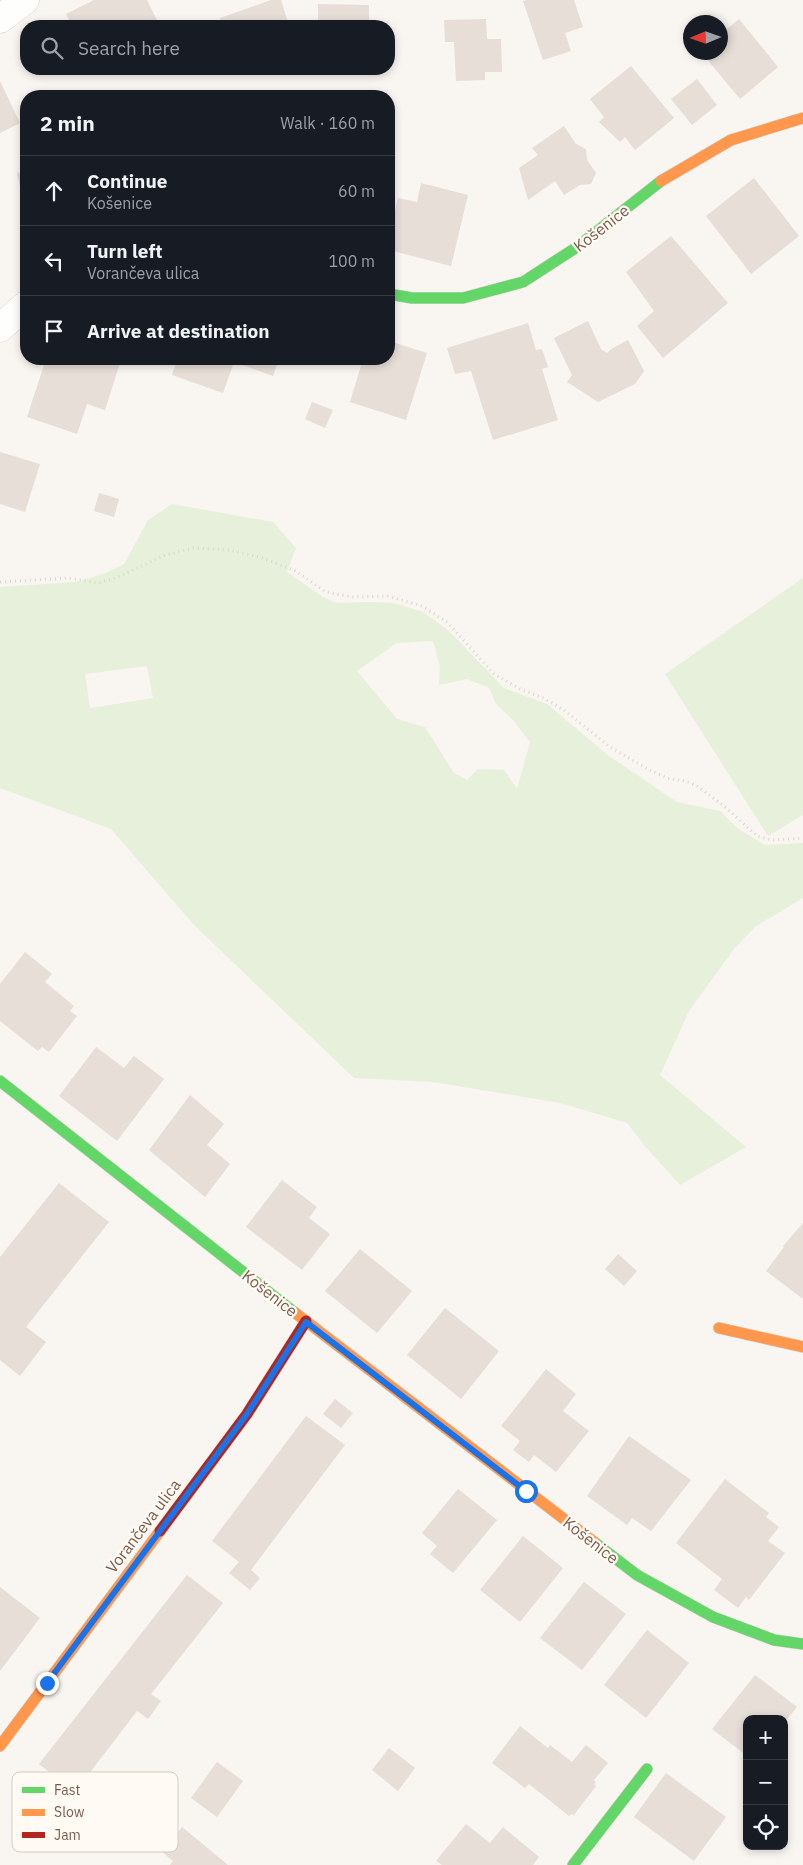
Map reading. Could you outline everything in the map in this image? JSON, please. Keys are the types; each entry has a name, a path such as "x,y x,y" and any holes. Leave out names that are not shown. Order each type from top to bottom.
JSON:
{"street":[{"path":"0,19 26,0"},
{"name":"Košenice","path":"395,295 412,298 463,298 523,282 577,247 656,184 731,140 803,118"},
{"path":"0,328 20,310"},
{"name":"Košenice","path":"0,1081 306,1322 636,1575 712,1617 774,1640 803,1644"},
{"name":"Vorančeva ulica","path":"0,1746 247,1414 306,1322"},
{"path":"720,1328 803,1347"},
{"path":"573,1865 647,1769"}],"path":[{"path":"0,582 68,578 98,583 116,578 163,556 193,548 229,550 259,557 294,570 326,592 352,597 388,596 422,606 448,624 494,674 564,710 610,747 653,772 670,779 686,781 698,786 724,806 757,836 772,840 803,838"}],"green space":[{"path":"172,504 273,522 296,548 287,572 323,597 337,603 394,603 423,612 448,630 504,688 547,704 609,756 677,802 720,811 737,828 765,845 803,843 803,898 756,926 734,949 689,1011 660,1075 746,1147 680,1185 627,1123 560,1103 434,1082 354,1078 194,925 111,829 0,788 0,587 76,582 103,574 124,564 148,520","holes":["433,641 440,666 439,685 467,679 489,688 496,704 513,720 530,742 517,789 504,770 478,769 467,780 454,773 425,727 397,719 357,671 397,643","147,666 153,698 90,708 85,674"]},
{"path":"803,578 803,815 768,836 665,674"}],"building":[{"path":"94,0 147,0 157,20 69,20 66,14"},
{"path":"271,0 281,0 287,20 220,20 220,18"},
{"path":"574,0 583,27 565,33 571,51 543,60 523,1"},
{"path":"318,4 369,5 369,20 318,20"},
{"path":"486,19 487,39 501,39 502,72 485,72 485,80 456,81 454,42 445,42 444,20"},
{"path":"739,19 778,67 740,99 708,60 728,60 728,28"},
{"path":"631,66 674,118 635,150 625,137 620,142 599,122 604,117 590,99"},
{"path":"697,79 717,105 692,125 671,99"},
{"path":"0,81 20,123 0,133"},
{"path":"564,126 576,144 586,149 587,160 596,173 591,184 580,185 564,195 555,181 528,200 519,168 538,155 532,148"},
{"path":"20,172 20,187 17,173"},
{"path":"754,178 799,236 751,274 706,216"},
{"path":"421,183 468,195 451,266 395,252 395,211 398,198 417,202"},
{"path":"671,236 728,303 663,358 637,326 654,311 626,272"},
{"path":"588,321 601,349 607,353 628,340 644,371 635,384 598,402 567,382 572,375 554,338"},
{"path":"528,323 536,350 542,349 548,367 542,369 558,420 493,440 471,371 455,374 447,348"},
{"path":"395,343 427,353 406,420 350,402 361,365 395,365"},
{"path":"44,365 119,365 105,410 87,404 77,434 27,417"},
{"path":"175,365 233,365 223,393 172,375"},
{"path":"242,365 277,365 273,376"},
{"path":"312,402 333,410 325,428 305,419"},
{"path":"0,452 40,464 25,512 0,504"},
{"path":"99,493 119,499 114,517 94,511"},
{"path":"25,952 52,974 45,982 74,1006 70,1011 77,1016 49,1052 42,1047 38,1051 0,1021 0,984"},
{"path":"96,1047 124,1068 134,1056 164,1079 117,1141 59,1096"},
{"path":"190,1095 224,1124 207,1145 230,1164 205,1197 149,1150"},
{"path":"282,1180 317,1207 309,1218 330,1234 302,1270 246,1227"},
{"path":"59,1183 109,1222 26,1327 46,1342 20,1376 0,1360 0,1257"},
{"path":"803,1223 803,1299 766,1271 783,1246"},
{"path":"360,1249 412,1291 377,1333 325,1291"},
{"path":"618,1254 637,1271 624,1286 605,1269"},
{"path":"445,1308 499,1351 461,1399 407,1355"},
{"path":"546,1369 576,1394 563,1411 589,1431 556,1472 534,1455 529,1462 513,1450 520,1441 501,1426"},
{"path":"335,1399 353,1413 341,1428 323,1414"},
{"path":"306,1416 345,1445 251,1570 260,1578 250,1590 229,1573 239,1562 212,1541"},
{"path":"629,1436 691,1480 651,1531 632,1518 627,1525 587,1496"},
{"path":"725,1479 769,1513 766,1517 779,1527 768,1541 785,1553 749,1600 746,1597 738,1608 714,1590 722,1579 676,1543"},
{"path":"458,1489 497,1520 453,1573 430,1554 437,1546 422,1533"},
{"path":"523,1536 563,1568 520,1622 480,1590"},
{"path":"187,1575 223,1603 151,1694 161,1701 148,1719 137,1711 90,1772 49,1772 39,1764"},
{"path":"584,1582 626,1614 582,1670 540,1638"},
{"path":"0,1587 40,1618 0,1671"},
{"path":"647,1630 689,1663 646,1718 604,1685"},
{"path":"755,1675 797,1707 788,1718 788,1715 743,1715 743,1753 712,1729"},
{"path":"520,1726 548,1748 550,1745 572,1762 586,1745 608,1763 594,1780 596,1786 574,1815 571,1814 569,1816 529,1784 525,1788 492,1763"},
{"path":"389,1748 415,1768 398,1791 372,1770"},
{"path":"217,1762 243,1781 217,1817 191,1798"},
{"path":"666,1773 726,1817 694,1861 634,1817"},
{"path":"466,1824 490,1843 503,1827 539,1857 533,1865 442,1865 436,1861"},
{"path":"182,1827 228,1865 170,1865 173,1861 162,1852 178,1852 178,1832"}],"traffic: fast":[{"path":"395,295 412,298 463,298 523,282 577,247 661,181"},
{"path":"0,1081 294,1312"},
{"path":"594,1542 637,1575 713,1617 774,1640 803,1644"},
{"path":"573,1865 647,1769"}],"traffic: slow":[{"path":"661,181 731,140 803,118"},
{"path":"294,1312 594,1542"},
{"path":"719,1328 803,1347"},
{"path":"0,1746 160,1531"}],"traffic: jam":[{"path":"160,1531 247,1414 306,1321"}],"route":[{"path":"47,1683 247,1414 306,1322 526,1491"}]}
